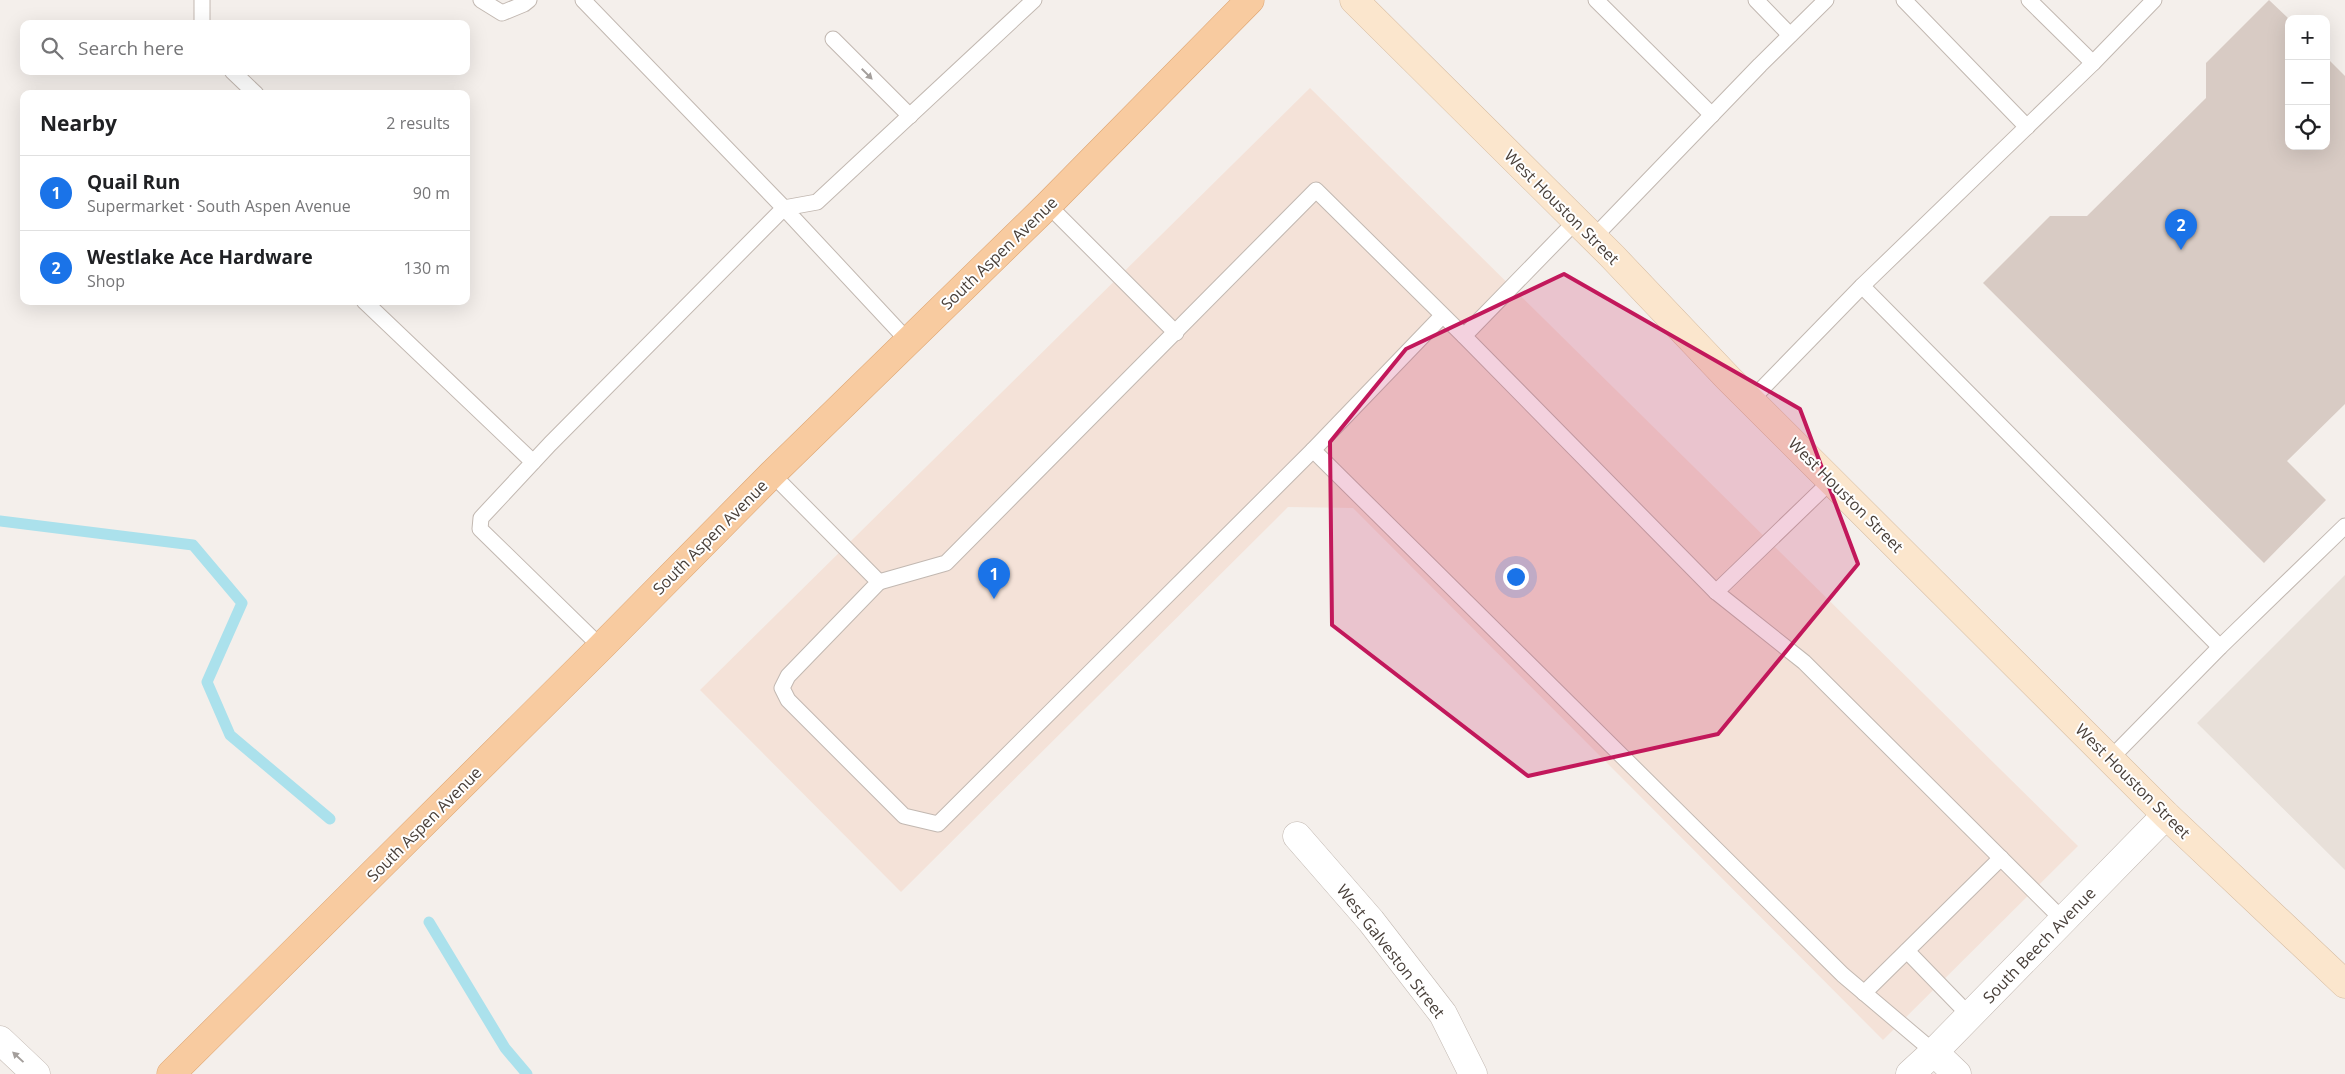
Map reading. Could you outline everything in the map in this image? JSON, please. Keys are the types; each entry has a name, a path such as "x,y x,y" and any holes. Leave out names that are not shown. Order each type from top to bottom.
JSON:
{"main road":[{"name":"South Aspen Avenue","path":"171,1074 601,648 772,474 1048,205 1250,0"},
{"name":"West Houston Street","path":"1354,0 1585,229 1751,400 2166,815 2345,984"}],"street":[{"name":"South Beech Avenue","path":"1910,1074 1970,1016 2166,815"},
{"name":"West Galveston Street","path":"1296,836 1371,921 1443,1014 1473,1074"},
{"path":"0,1040 36,1074"},
{"path":"1934,1052 1957,1074"}],"lane":[{"path":"202,0 202,20"},
{"path":"481,0 502,13 529,0"},
{"path":"583,0 784,208 908,341"},
{"path":"601,648 480,528 481,518 533,462 784,208 817,202 1034,0"},
{"path":"1596,0 1712,115"},
{"path":"1756,0 1790,35"},
{"path":"1464,336 1712,115 1826,0"},
{"path":"1904,0 2027,127"},
{"path":"2029,0 2093,63"},
{"path":"1751,400 1862,286 2093,63 2154,0"},
{"path":"833,39 910,116"},
{"path":"236,75 252,90"},
{"path":"1442,316 1313,450 938,824 904,816 788,700 782,688 788,676 879,582 946,563 1316,190 1464,336 1716,592 1804,662 2063,920"},
{"path":"1048,205 1176,333"},
{"path":"1862,286 2220,648"},
{"path":"368,305 533,462"},
{"path":"1313,450 1718,852 1864,993 1934,1052"},
{"path":"772,474 879,582"},
{"path":"1716,592 1832,481"},
{"path":"2110,759 2345,526"},
{"path":"1864,993 2001,858"},
{"path":"1907,951 1970,1016"}],"highlighted area":[{"path":"1564,274 1800,409 1858,564 1718,734 1528,776 1332,625 1330,442 1406,349"}],"shaded area":[{"path":"1310,88 2078,846 1883,1040 1353,508 1288,507 901,892 700,690"},
{"path":"2345,575 2345,870 2197,723"}],"building":[{"path":"2269,0 2285,15 2285,150 2330,150 2330,61 2345,76 2345,404 2287,461 2326,500 2264,563 1983,283 2050,216 2087,216 2206,98 2206,63"}],"waterway":[{"path":"0,521 193,545 242,603 207,682 230,735 330,819"},
{"path":"429,922 505,1048 527,1074"}],"place":[{"name":"Westlake Ace Hardware","path":"2181,250"},
{"name":"Quail Run","path":"994,599"}]}
